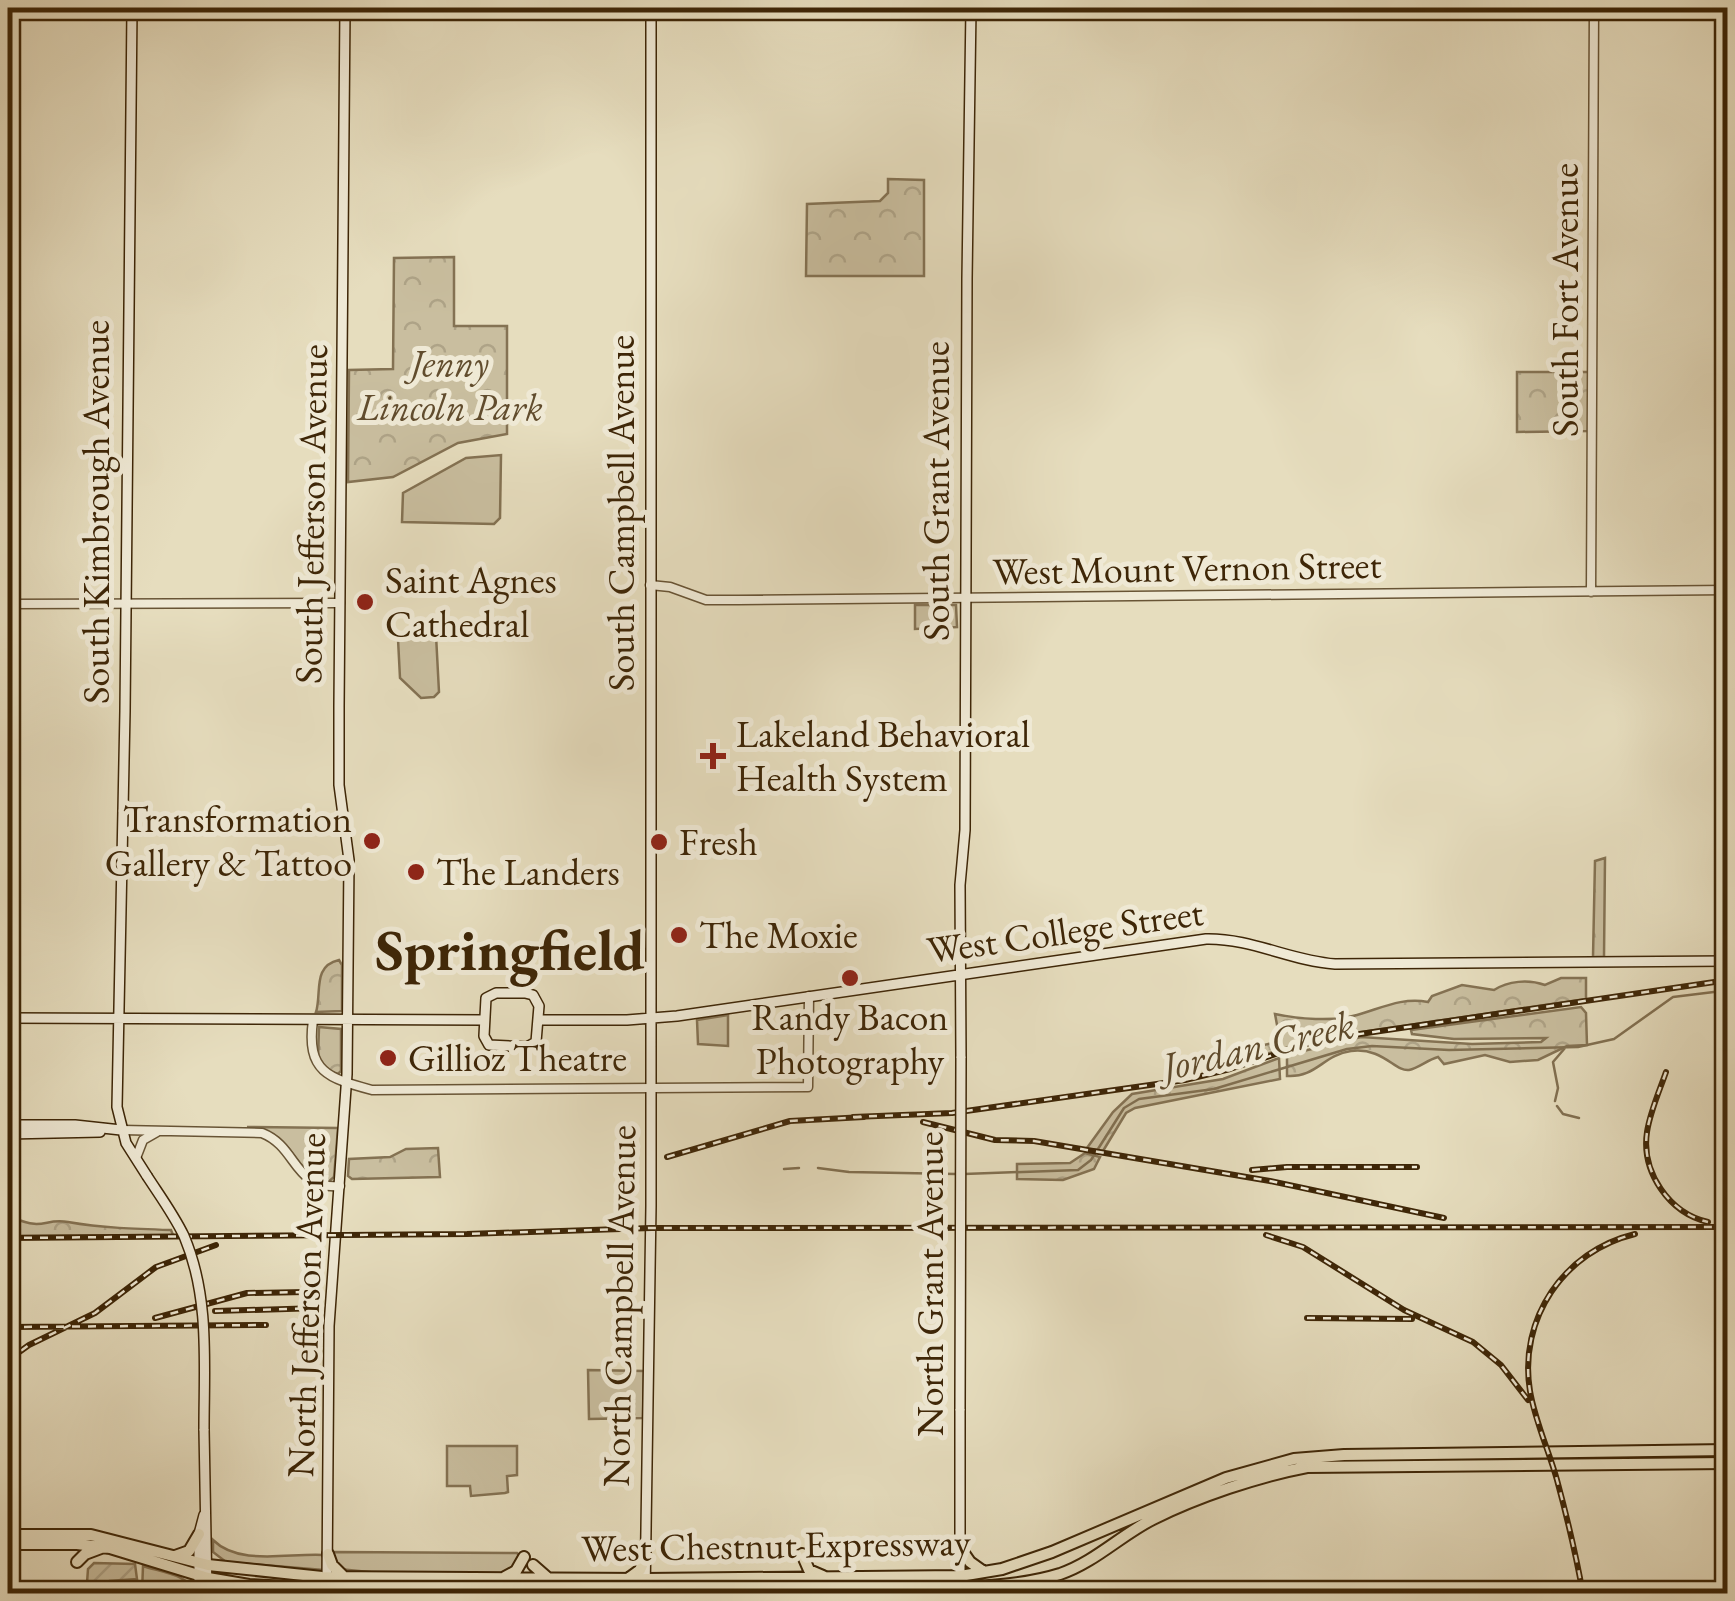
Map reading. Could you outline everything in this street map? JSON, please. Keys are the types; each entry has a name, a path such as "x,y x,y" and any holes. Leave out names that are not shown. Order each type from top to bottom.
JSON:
{"main road":[{"name":"South Kimbrough Avenue","path":"121,1130 117,1107 117,1017 132,8"},
{"name":"South Jefferson Avenue","path":"345,8 339,785 349,860 348,1020"},
{"name":"South Campbell Avenue","path":"650,1018 651,8"},
{"name":"South Grant Avenue","path":"960,974 960,885 966,830 971,8"},
{"name":"West College Street","path":"539,1020 650,1018 1214,939 1335,964 1728,961"},
{"name":"North Grant Avenue","path":"960,974 960,1586"},
{"path":"529,993 536,998 539,1020 533,1045 496,1047 484,1040 484,1003 488,996 529,993"},
{"path":"8,1018 484,1020"},
{"name":"North Campbell Avenue","path":"646,1587 650,1018"},
{"name":"North Jefferson Avenue","path":"327,1587 329,1326 348,1020"},
{"path":"8,1125 121,1130"},
{"path":"8,1134 121,1130"},
{"path":"121,1130 184,1237 200,1290 204,1323 204,1515 189,1551 170,1556"},
{"name":"West Chestnut Expressway","path":"801,1587 839,1579 960,1586 985,1572 1052,1552 1226,1478 1294,1459 1728,1450"},
{"name":"West Chestnut Expressway","path":"524,1584 1009,1585 1061,1574 1095,1558 1155,1518 1271,1474 1307,1467 1728,1464"},
{"path":"203,1594 207,1519 204,1515"},
{"path":"199,1534 203,1570"},
{"path":"8,1535 91,1535 170,1556 203,1570"},
{"path":"8,1544 110,1548 203,1570 327,1587 524,1584"},
{"path":"77,1562 86,1553 110,1548"},
{"path":"961,1549 970,1562 985,1572"},
{"path":"328,1554 332,1566 344,1578"},
{"path":"802,1554 812,1572 839,1579"},
{"path":"623,1580 637,1573 646,1556"},
{"path":"499,1580 528,1561 550,1579"},
{"path":"327,1587 344,1578 499,1580 524,1584"},
{"name":"West Chestnut Expressway","path":"524,1584 550,1579 623,1580 646,1587"}],"street":[{"name":"South Fort Avenue","path":"1590,592 1594,8"},
{"name":"West Mount Vernon Street","path":"650,585 713,600 1728,590"},
{"path":"8,604 340,604"},
{"path":"313,1020 317,1066 326,1076 372,1090 808,1087 809,996"},
{"path":"121,1130 266,1135 283,1146 311,1181 340,1186"},
{"path":"136,1159 143,1140 161,1130"}],"green space":[{"path":"888,179 924,180 924,276 806,276 807,204 880,201 888,193"},
{"name":"Jenny Lincoln Park","path":"454,257 454,326 507,326 507,434 458,443 393,477 348,482 349,370 393,369 394,258"},
{"path":"1517,372 1589,372 1588,431 1517,432"},
{"path":"501,455 500,518 494,524 402,522 403,493 466,458"},
{"path":"915,605 956,605 957,627 915,629"},
{"path":"404,632 436,635 439,692 434,697 421,698 400,678 398,639"},
{"path":"1605,858 1604,957 1593,957 1595,861"},
{"path":"339,960 342,1011 316,1012 321,974"},
{"path":"1561,978 1586,978 1586,999 1314,1039 1229,1066 1224,1055 1280,1041 1275,1014 1337,1018 1401,1002 1428,1002 1432,996 1462,985 1494,990 1518,982 1545,985"},
{"path":"1581,1007 1586,1013 1587,1045 1567,1046 1538,1060 1510,1062 1485,1055 1444,1064 1438,1057 1404,1070 1372,1053 1351,1051 1305,1074 1287,1076 1287,1055 1361,1037 1472,1044 1541,1042 1546,1038 1454,1039 1412,1034 1411,1030"},
{"path":"728,1015 728,1046 698,1044 697,1020"},
{"path":"319,1027 341,1029 338,1074 328,1071 318,1059"},
{"path":"1279,1058 1280,1079 1135,1108 1126,1113 1103,1151 1087,1148 1113,1112 1132,1094 1223,1079"},
{"path":"247,1127 338,1128 334,1177 327,1183 314,1177 276,1137"},
{"path":"438,1148 440,1177 348,1176 349,1159 390,1157 406,1149"},
{"path":"1085,1153 1100,1157 1094,1169 1063,1180 1017,1179 1017,1164 1070,1163"},
{"path":"8,1219 32,1224 60,1221 171,1230 173,1235 8,1236"},
{"path":"588,1370 644,1371 643,1418 589,1419"},
{"path":"447,1446 517,1446 517,1475 507,1476 508,1492 471,1496 470,1486 447,1486"},
{"path":"213,1540 250,1556 323,1555 324,1570 226,1562 213,1552"},
{"path":"334,1552 519,1555 515,1568 503,1574 389,1574 339,1569"},
{"path":"94,1563 135,1564 137,1579 110,1581 109,1593 93,1593 93,1583 87,1583 88,1569"},
{"path":"143,1566 181,1578 193,1593 142,1593"}],"waterway":[{"name":"Jordan Creek","path":"964,1174 1078,1170 1091,1160 1124,1108 1139,1099 1214,1089 1347,1049 1372,1046 1449,1050 1578,1047 1614,1039 1673,997 1722,991 1728,986"},
{"path":"1555,1101 1558,1088 1553,1062 1565,1048"},
{"path":"1557,1106 1563,1114 1579,1118"},
{"name":"Jordan Creek","path":"784,1169 799,1168"},
{"name":"Jordan Creek","path":"818,1168 956,1174"}],"railway":[{"path":"853,1117 952,1113 1185,1080 1319,1040 1728,980"},
{"path":"1666,1072 1648,1124 1649,1162 1653,1176 1670,1200 1681,1210 1708,1222"},
{"path":"667,1157 790,1121 864,1117"},
{"path":"923,1122 995,1140 1034,1141 1270,1181 1444,1218"},
{"path":"1252,1170 1417,1167"},
{"path":"8,1238 467,1234 651,1228 1728,1227"},
{"path":"1583,1594 1561,1494 1532,1402 1528,1364 1531,1338 1539,1314 1567,1272 1610,1243 1635,1234"},
{"path":"1266,1235 1303,1247 1404,1310 1473,1342 1501,1365 1528,1400"},
{"path":"8,1360 29,1345 95,1313 156,1267 216,1245"},
{"path":"155,1318 247,1293 306,1292"},
{"path":"215,1311 320,1308"},
{"path":"1307,1318 1412,1319"},
{"path":"8,1327 266,1325"}],"place":[{"name":"Saint Agnes Cathedral","path":"365,602"},
{"name":"Lakeland Behavioral Health System","path":"713,756"},
{"name":"Transformation Gallery & Tattoo","path":"372,841"},
{"name":"Fresh","path":"659,842"},
{"name":"The Landers","path":"416,872"},
{"name":"The Moxie","path":"679,935"},
{"name":"Randy Bacon Photography","path":"850,978"},
{"name":"Gillioz Theatre","path":"388,1058"}],"district":[{"name":"Springfield","path":"510,950"}]}
